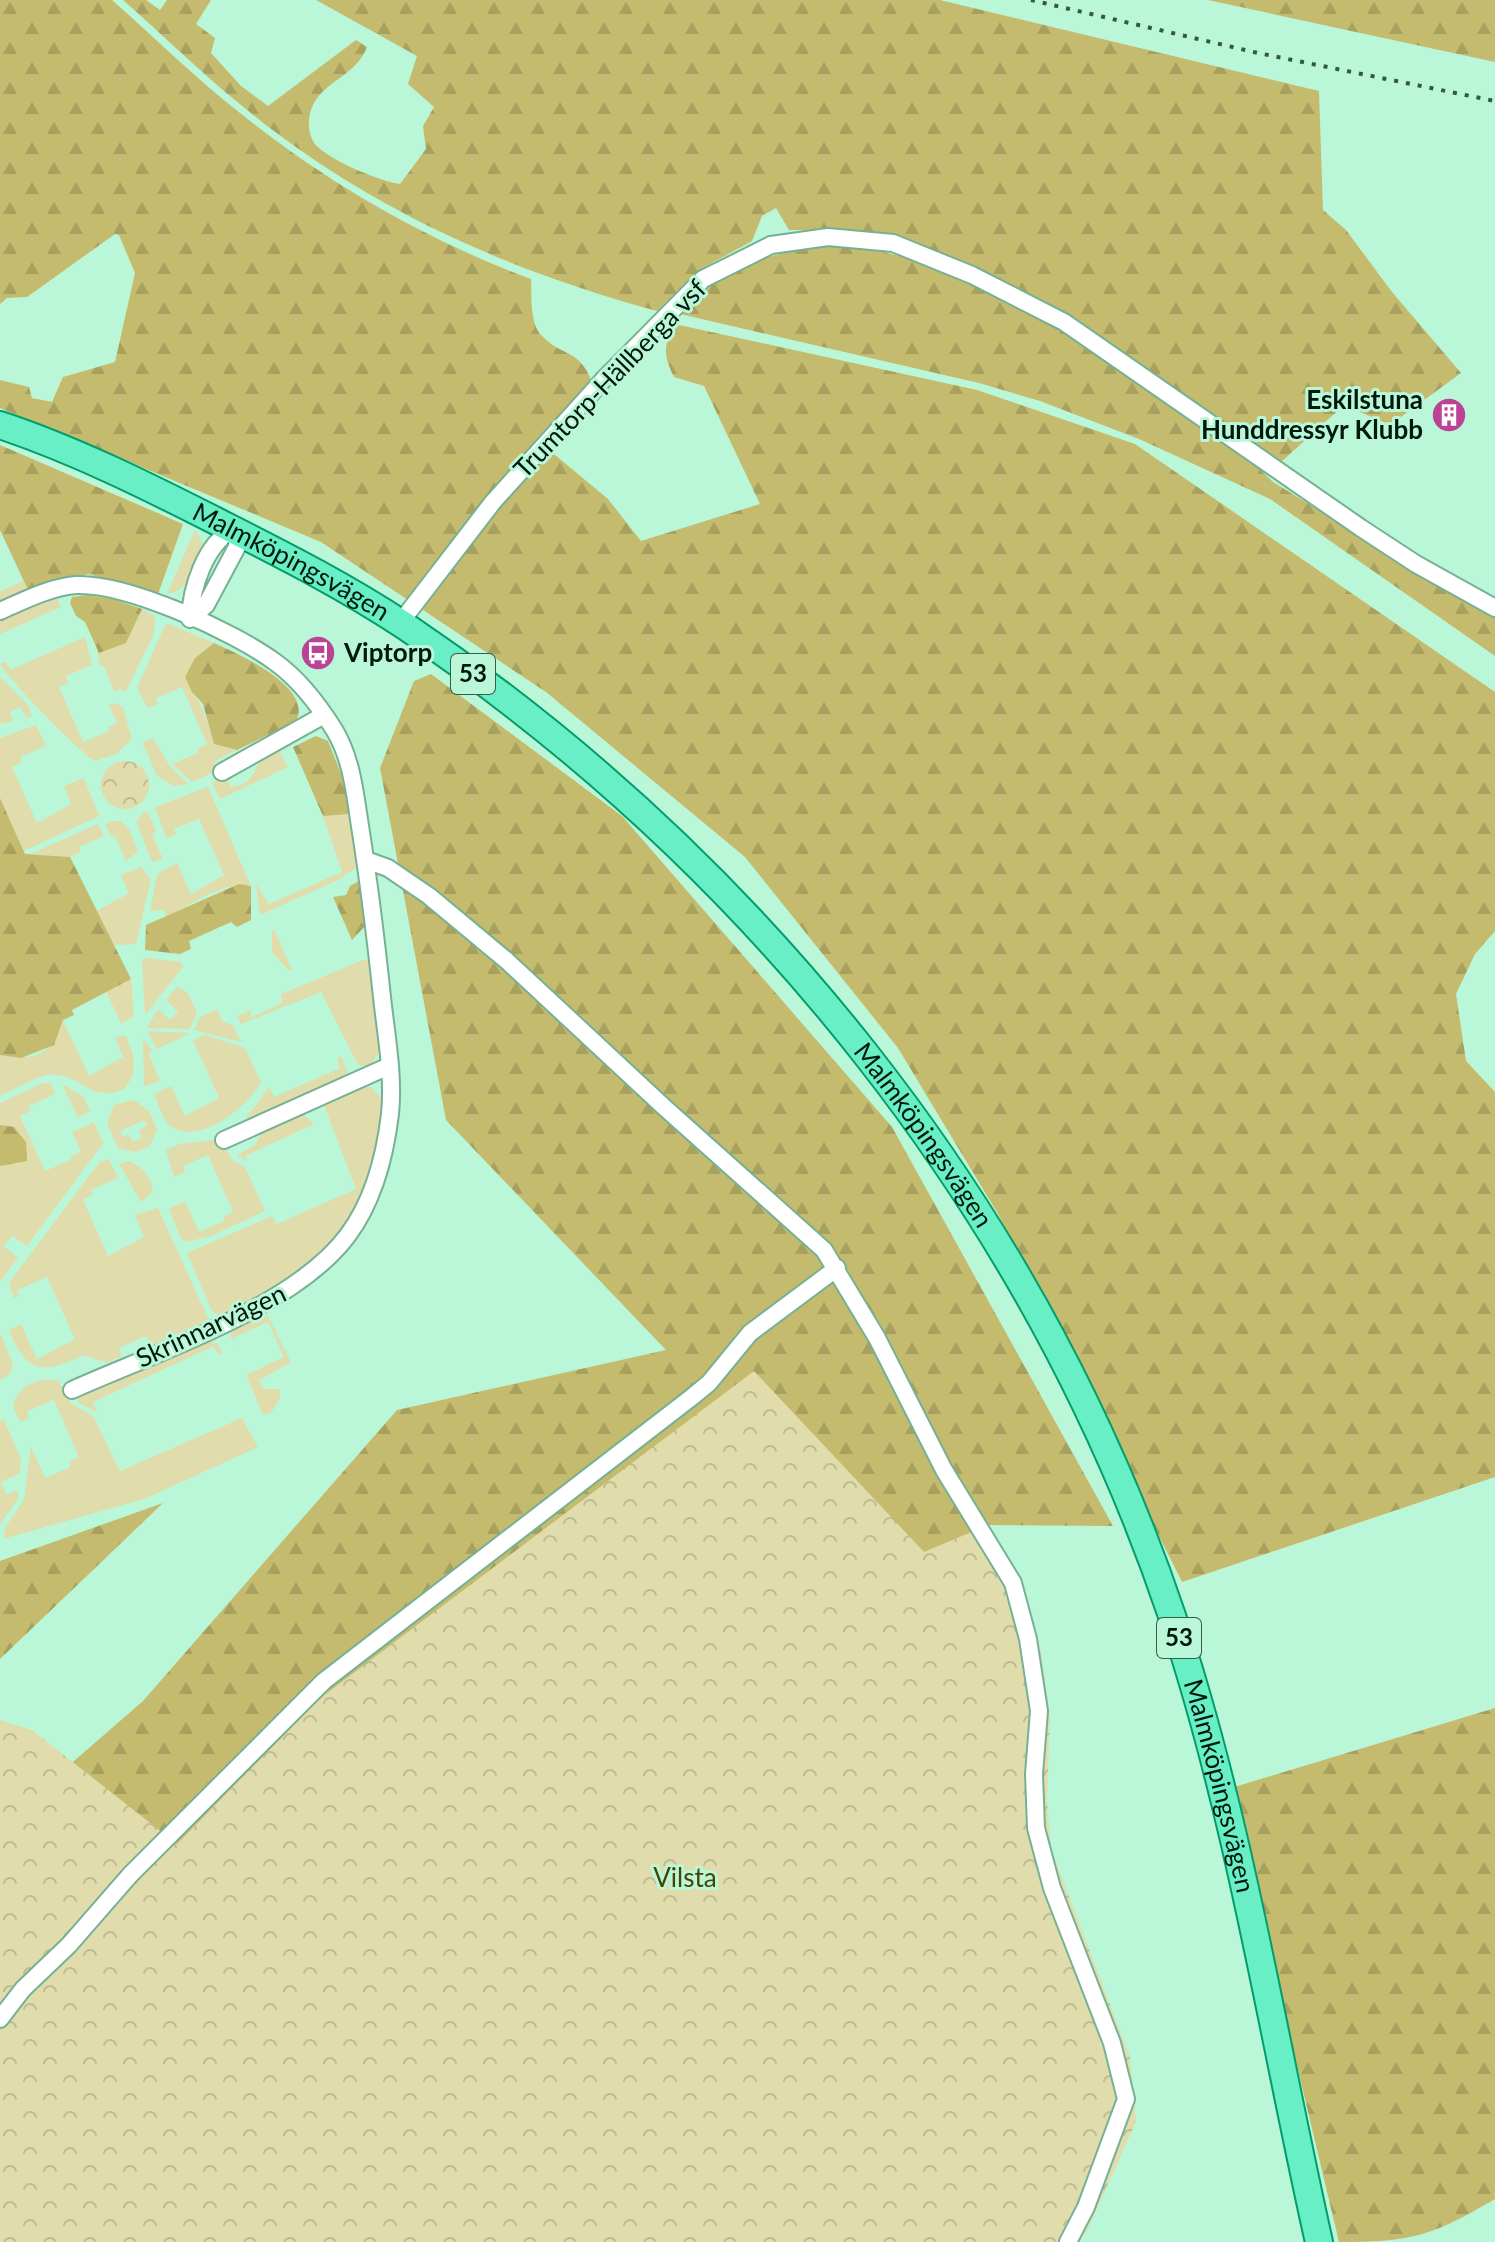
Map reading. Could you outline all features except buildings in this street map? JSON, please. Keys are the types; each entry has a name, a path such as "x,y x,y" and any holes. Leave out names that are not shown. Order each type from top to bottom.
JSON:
{"main road":[{"name":"Malmköpingsvägen","path":"0,425 148,488 312,569 400,623 480,678 600,774 693,859 783,953 904,1104 972,1202 1020,1281 1070,1373 1140,1530 1188,1665 1232,1829 1319,2242"}],"street":[{"name":"Trumtorp-Hällberga vsf","path":"400,623 493,502 604,379 703,279 771,245 828,237 893,243 972,275 1064,322 1361,528 1416,564 1495,608"},
{"path":"190,619 206,605 238,545 233,529"},
{"name":"Skrinnarvägen","path":"0,611 55,589 93,585 138,596 275,662 324,715 350,767 366,860 389,1066 389,1122 377,1178 364,1209 331,1255 311,1274 271,1301 72,1390"},
{"path":"222,772 324,715"},
{"path":"366,860 388,868 429,896 506,960 664,1107 805,1229 837,1268 944,1470 1013,1583 1021,1607 1039,1711 1036,1828 1052,1888 1107,2028 1126,2099 1086,2207 1068,2242"},
{"path":"224,1140 389,1066"},
{"path":"0,2019 23,1989 69,1945 130,1875 318,1687 692,1397 709,1383 750,1333 837,1268"}],"green space":[{"path":"0,0 112,0 223,100 307,163 416,228 531,279 532,309 538,330 549,343 582,363 592,382 537,440 608,499 641,541 760,504 704,386 674,377 666,350 669,337 679,325 977,390 1135,444 1495,692 1495,931 1475,954 1456,994 1466,1061 1495,1092 1495,1477 1182,1582 998,1214 898,1048 745,857 546,692 321,542 0,408 0,380 29,387 32,398 52,402 63,377 115,362 135,273 119,235 115,234 27,297 7,298 0,304"},
{"path":"123,0 146,0 160,10 167,0 211,0 196,24 215,38 211,53 241,86 268,106 356,40 367,47 355,65 318,97 310,113 310,132 319,148 340,162 400,184 426,149 423,126 434,107 408,84 417,56 316,0 940,0 1319,91 1323,210 1346,230 1392,292 1461,373 1390,425 1344,405 1280,463 1083,324 1015,288 823,230 789,230 776,208 762,216 752,241 701,269 657,311 545,276 386,204 288,141 226,92"},
{"path":"1208,0 1495,0 1495,62"},
{"path":"822,244 882,252 940,269 996,292 1050,322 1153,390 1251,461 1273,482 1495,618 1495,656 1270,499 1139,439 1040,401 979,383 680,314 690,299 705,286 743,266"},
{"path":"0,445 183,524 158,594 88,574 28,590 0,530"},
{"path":"195,530 205,548 186,583 167,594"},
{"path":"23,581 28,590 0,603 0,591"},
{"path":"87,595 113,599 142,609 126,643 99,653 85,622 76,616 70,603 72,597"},
{"path":"56,598 61,607 0,634 0,620"},
{"path":"142,609 155,616 154,634 125,693 121,689 114,692 104,666 100,666 96,645 100,652 126,643"},
{"path":"165,625 214,643 195,658 192,692 219,742 237,750 215,761 218,770 192,782 172,764 198,753 197,749 207,744 182,687 156,698 158,704 148,708 137,688"},
{"path":"85,637 92,665 66,676 68,683 59,687 83,742 109,731 108,727 117,723 109,705 115,703 123,707 132,739 116,754 95,761 46,716 0,664 6,662 10,670"},
{"path":"214,643 256,664 285,685 299,709 296,721 237,750 214,744 203,704 192,692 185,677 195,658"},
{"path":"431,674 622,816 892,1127 1113,1526 988,1525 0,2242 0,1786 28,1801 143,1701 397,1410 666,1350 446,1120 380,768 414,681"},
{"path":"0,677 28,705 32,716 27,718 20,707 10,712 13,721 0,724"},
{"path":"36,725 46,746 20,757 22,762 12,767 37,823 71,804 64,786 84,778 99,816 24,851 0,798 0,738"},
{"path":"316,736 328,741 344,781 350,814 323,816 293,747"},
{"path":"153,738 169,765 188,784 174,786 157,776 143,743"},
{"path":"278,749 288,767 220,799 212,783 226,777 231,787 247,782 260,758"},
{"path":"125,761 142,768 149,785 142,802 125,809 108,802 101,785 108,768"},
{"path":"208,787 251,886 218,890 167,918 164,910 150,911 157,874 177,863 191,894 224,875 199,819 174,829 176,834 166,838 155,807"},
{"path":"0,798 25,854 70,857 131,979 72,1010 74,1015 63,1020 54,1045 21,1058 0,1055"},
{"path":"144,812 148,812 156,831 152,834 163,859 152,862 137,821"},
{"path":"350,814 356,868 338,880 260,915 256,884 269,904 342,872 323,816"},
{"path":"121,821 130,831 138,852 126,861 115,836 111,837 105,824"},
{"path":"98,824 104,836 79,847 80,852 70,857 30,854"},
{"path":"141,867 151,879 136,944 115,945 95,912 129,893 121,875"},
{"path":"359,881 365,926 352,940 333,897 346,895 350,886"},
{"path":"239,884 251,886 251,920 237,927 231,922 189,941 191,949 180,954 145,950 146,925"},
{"path":"272,930 292,970 288,970 272,952"},
{"path":"145,958 181,962 183,967 145,1015 142,961"},
{"path":"363,960 370,961 379,1052 370,1067 358,1065 321,992 241,1024 237,1016 251,1010 250,1018 282,1003 281,994"},
{"path":"131,979 134,1016 121,1024 106,991"},
{"path":"177,987 188,993 197,1013 190,1029 147,1028 158,1009 170,1020 178,1012 166,1000"},
{"path":"217,1009 223,1022 233,1025 241,1042 194,1030 200,1017"},
{"path":"63,1020 89,1076 123,1057 115,1037 126,1036 132,1050 134,1069 124,1089 96,1092 68,1078 52,1075 37,1078 0,1095 0,1055 24,1057 41,1053 53,1042"},
{"path":"148,1031 191,1033 156,1049"},
{"path":"205,1035 245,1048 261,1082 246,1102 222,1121 196,1131 183,1132 166,1121 154,1094 171,1086 185,1116 219,1098 193,1040"},
{"path":"143,1038 152,1051 149,1054 160,1081 144,1086"},
{"path":"341,1056 348,1072 343,1079 250,1122 246,1118 269,1087 274,1097 340,1068 337,1058"},
{"path":"43,1083 51,1084 55,1094 29,1106 30,1111 20,1116 45,1171 71,1160 70,1156 81,1152 72,1132 94,1122 103,1143 27,1246 12,1236 4,1246 18,1258 0,1282 0,1166 9,1162 0,1125 0,1103"},
{"path":"62,1084 84,1097 90,1111 78,1118"},
{"path":"360,1087 371,1087 382,1099 368,1174 355,1206 337,1235 315,1260 288,1282 256,1301 218,1316 211,1309 187,1253 272,1216 277,1224 356,1189 324,1105"},
{"path":"134,1100 150,1112 157,1130 149,1147 135,1152 118,1148 107,1123 114,1105","holes":["144,1120 147,1126 139,1130 142,1138 133,1142 129,1134 123,1137 120,1131"]},
{"path":"304,1115 314,1124 245,1156 247,1161 237,1155 255,1145 262,1132"},
{"path":"0,1125 14,1127 26,1142 27,1161 0,1166"},
{"path":"221,1139 232,1160 245,1167 265,1211 211,1236 186,1242 181,1239 169,1209 185,1201 199,1232 224,1221 223,1217 233,1212 208,1155 183,1166 185,1172 174,1177 166,1150 179,1144"},
{"path":"109,1159 118,1178 91,1190 93,1195 83,1200 108,1256 144,1237 135,1215 158,1208 209,1320 152,1346 146,1336 119,1348 122,1356 107,1363 84,1355 58,1365 38,1366 23,1356 9,1330 21,1324 37,1359 75,1339 47,1277 17,1290 19,1296 14,1298 9,1283 100,1162"},
{"path":"129,1161 146,1173 151,1181 153,1192 141,1202 119,1164"},
{"path":"263,1315 268,1316 291,1362 258,1381 265,1389 280,1389 280,1399 271,1413 263,1415 246,1375 284,1357 268,1322 233,1338 237,1347 230,1336 234,1328"},
{"path":"0,1332 13,1365 10,1374 0,1380"},
{"path":"204,1341 217,1343 222,1353 219,1356 214,1346 93,1402 97,1412 79,1403 77,1398"},
{"name":"Vilsta","path":"754,1371 924,1552 988,1525 1008,1557 1030,1610 1041,1653 1050,1718 1047,1801 1051,1849 1130,2057 1136,2122 1088,2229 1078,2242 0,2242 0,1720 32,1730 177,1844 319,1699"},
{"path":"58,1380 72,1404 93,1416 120,1471 242,1418 258,1447 144,1499 3,1539 6,1526 24,1500 31,1447 45,1478 71,1467 69,1462 79,1457 54,1400 27,1411 29,1418 20,1422 13,1406 18,1395 28,1385"},
{"path":"4,1420 21,1459 20,1473 1,1482 6,1495 18,1490 18,1499 0,1524 0,1421"},
{"path":"163,1503 0,1659 0,1561"},
{"path":"1495,1708 1495,2199 1421,2234 1385,2240 1339,2242 1231,1788"}],"railway":[{"path":"1031,0 1258,53 1495,101"}],"place":[{"name":"Eskilstuna Hunddressyr Klubb","path":"1449,415"},
{"name":"Viptorp","path":"318,653"}]}
